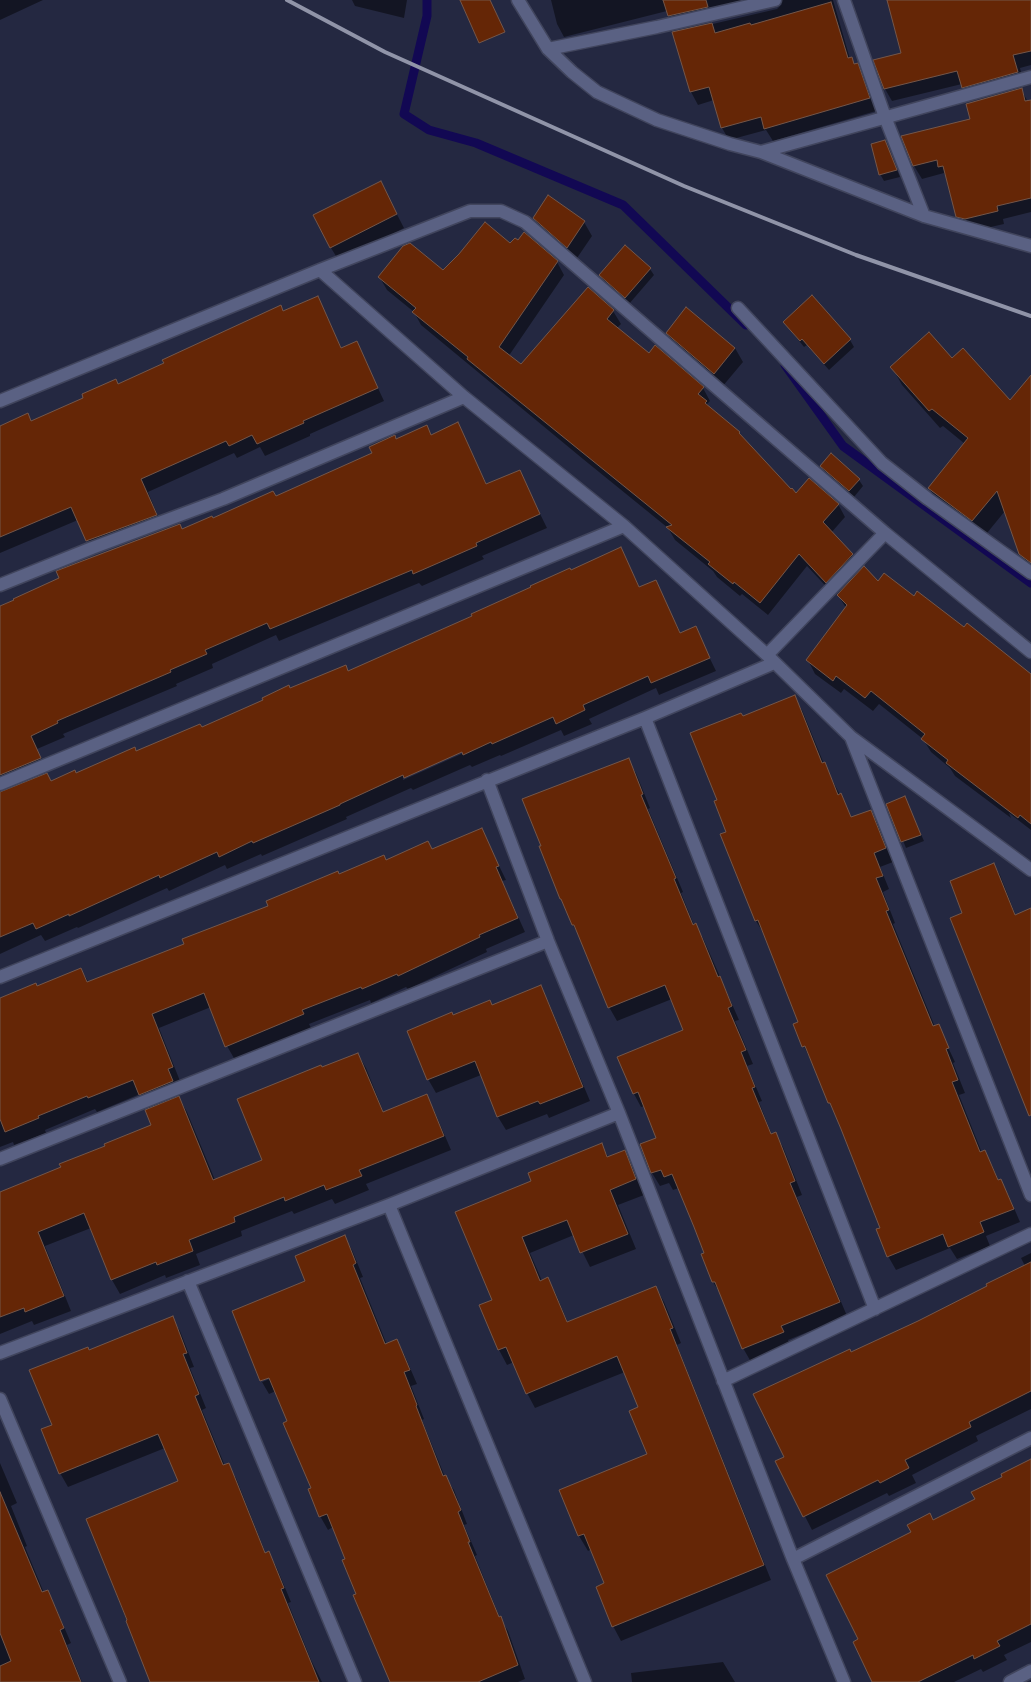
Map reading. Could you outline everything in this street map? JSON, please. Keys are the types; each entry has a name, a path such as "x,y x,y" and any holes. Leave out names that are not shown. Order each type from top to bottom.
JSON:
{"street":[{"path":"518,0 548,49 597,92 657,120 761,152 924,216 1031,246"},
{"path":"548,49 775,0"},
{"path":"844,0 885,117 924,216"},
{"path":"761,152 1031,77"},
{"path":"0,401 320,270 470,211 501,211 525,222 885,533 1031,652"},
{"path":"320,270 464,397 624,526 770,659 851,737 1031,870"},
{"path":"738,308 882,462 928,499 1031,573"},
{"path":"0,585 223,499 464,397"},
{"path":"0,784 624,526"},
{"path":"0,977 645,718 770,659 885,533"},
{"path":"645,718 875,1310"},
{"path":"851,737 1031,1195"},
{"path":"487,780 548,941 619,1113 723,1382 844,1682"},
{"path":"0,1159 548,941"},
{"path":"0,1353 389,1205 619,1113"},
{"path":"389,1205 585,1682"},
{"path":"723,1382 1031,1234"},
{"path":"188,1281 355,1682"},
{"path":"0,1399 120,1682"},
{"path":"793,1559 1031,1438"},
{"path":"1010,1682 1031,1671"}],"building":[{"path":"460,0 490,0 505,32 479,43"},
{"path":"663,0 706,0 708,7 668,16"},
{"path":"887,0 1031,0 1031,51 1013,55 1018,72 962,88 957,71 884,89 873,60 901,53"},
{"path":"831,2 848,58 852,57 854,64 858,63 870,98 764,129 761,117 721,128 709,87 690,92 672,32 712,23 715,33 750,23 751,25"},
{"path":"1022,88 1025,101 1031,100 1031,198 997,206 998,211 965,219 956,217 943,166 938,167 937,160 913,166 901,136 970,119 966,104"},
{"path":"885,140 897,170 879,175 871,144"},
{"path":"381,181 397,214 330,248 313,215"},
{"path":"548,195 585,221 567,248 533,218"},
{"path":"485,222 510,243 515,238 518,240 524,232 558,261 499,347 521,364 588,287 614,310 607,319 649,353 655,345 704,387 698,394 707,401 705,403 740,432 791,489 796,493 809,478 839,504 823,522 853,554 826,583 799,554 760,603 708,564 710,562 666,527 672,525 467,359 468,357 412,312 416,308 378,277 403,246 410,243 443,270 459,254"},
{"path":"625,245 651,268 625,298 599,275"},
{"path":"812,295 851,339 824,364 802,339 800,341 783,322"},
{"path":"318,296 341,348 357,341 378,388 303,421 304,423 257,444 252,435 229,446 226,441 141,479 157,515 86,541 71,507 0,537 0,426 28,413 31,421 83,398 82,394 116,379 118,384 164,363 162,360 281,305 283,311"},
{"path":"686,307 735,348 714,374 666,333"},
{"path":"929,332 952,358 963,348 1010,400 1031,375 1031,563 1019,554 997,491 972,521 928,488 968,438 932,409 929,411 890,367"},
{"path":"458,422 486,484 520,470 540,514 476,543 477,546 413,574 412,570 270,629 267,623 205,650 207,654 170,670 171,672 57,721 58,723 31,736 41,758 0,775 0,606 59,578 56,571 180,524 182,529 212,516 213,518 273,491 276,496 372,453 369,447 395,435 396,439 427,425 431,435"},
{"path":"831,453 860,479 849,491 820,466"},
{"path":"621,547 639,587 656,580 680,633 696,626 710,658 651,683 648,676 583,705 585,710 556,724 553,717 492,744 491,742 463,755 462,752 404,778 403,775 340,805 253,843 252,841 219,857 217,852 160,878 159,875 36,929 33,923 0,937 0,792 47,773 51,781 75,770 76,773 135,747 136,751 200,724 202,727 263,700 262,698 289,685 290,688 346,665 348,671 472,616 471,614 530,586"},
{"path":"864,566 878,581 884,573 914,596 917,591 964,627 967,623 1031,674 1031,824 1020,815 1018,818 946,763 948,760 921,739 925,734 871,691 865,698 836,676 833,681 806,660 847,605 837,595"},
{"path":"795,695 822,763 825,762 838,795 841,793 851,817 871,810 886,848 874,853 883,876 876,878 889,910 886,911 933,1026 939,1024 949,1048 946,1049 958,1080 952,1082 980,1152 985,1150 998,1180 1001,1179 1014,1209 980,1222 984,1232 948,1247 943,1234 887,1257 876,1229 880,1228 841,1129 830,1103 828,1103 805,1046 802,1047 793,1024 798,1022 758,920 755,921 720,834 726,832 714,801 717,800 690,733 741,713 743,716"},
{"path":"629,758 643,794 641,795 676,878 674,879 693,925 696,923 732,1006 728,1008 746,1050 741,1052 755,1087 752,1088 771,1134 776,1132 795,1181 790,1183 840,1302 781,1326 784,1332 742,1349 715,1282 712,1282 701,1254 704,1253 672,1174 664,1177 661,1170 651,1173 640,1144 656,1138 638,1092 633,1094 617,1057 683,1030 665,985 608,1008 574,925 572,925 560,899 522,799"},
{"path":"905,796 921,835 901,842 886,804"},
{"path":"482,828 499,866 496,867 518,918 479,935 480,937 398,976 397,974 362,989 361,987 302,1010 304,1014 225,1047 204,993 152,1014 173,1067 168,1069 173,1081 139,1095 133,1080 88,1098 87,1096 5,1132 0,1119 0,998 36,983 37,986 81,968 87,982 184,944 182,939 268,906 266,901 338,871 339,874 384,855 386,860 428,841 432,849"},
{"path":"994,863 1015,915 1031,908 1031,1115 1029,1116 950,918 962,913 950,881"},
{"path":"541,985 583,1087 540,1104 538,1101 497,1117 475,1061 427,1080 407,1031 452,1012 453,1015 490,1000 492,1005"},
{"path":"358,1053 383,1112 427,1094 444,1136 359,1170 362,1176 326,1190 324,1185 285,1201 284,1197 234,1217 235,1222 189,1240 193,1251 157,1265 156,1262 111,1280 84,1213 38,1232 64,1296 25,1312 24,1308 0,1317 0,1192 61,1167 59,1164 151,1125 145,1110 179,1096 213,1180 262,1160 237,1099 321,1065 322,1067"},
{"path":"602,1143 607,1157 625,1150 636,1179 610,1190 628,1234 580,1253 567,1220 522,1237 540,1281 548,1277 567,1322 656,1286 673,1328 670,1329 764,1565 612,1627 596,1587 604,1583 584,1534 578,1536 559,1490 647,1454 629,1411 638,1407 617,1356 526,1394 506,1347 498,1350 479,1305 492,1300 455,1212 531,1181 528,1173"},
{"path":"345,1235 356,1263 353,1265 385,1344 397,1339 410,1370 404,1372 416,1406 443,1476 446,1475 461,1510 458,1512 470,1542 468,1542 499,1617 501,1616 518,1665 478,1682 390,1682 353,1595 356,1594 342,1560 345,1559 327,1514 319,1517 308,1489 311,1488 283,1423 287,1421 269,1378 260,1381 232,1311 305,1281 295,1256"},
{"path":"1031,1262 1031,1391 969,1422 971,1427 905,1460 909,1468 880,1483 878,1480 803,1517 775,1461 784,1457 753,1394 850,1349 851,1352 918,1321"},
{"path":"173,1316 187,1353 183,1354 199,1394 195,1396 223,1465 229,1463 265,1553 269,1551 284,1588 281,1589 319,1682 150,1682 86,1519 178,1481 158,1434 59,1474 41,1429 52,1425 29,1370 88,1347 89,1350"},
{"path":"1031,1459 1031,1624 997,1641 1000,1646 974,1659 973,1655 918,1682 872,1682 853,1642 858,1639 826,1575 911,1532 907,1525 930,1513 933,1520 975,1499 971,1492 1002,1477 1001,1474"},
{"path":"0,1492 42,1592 48,1590 64,1628 60,1630 81,1682 0,1682 0,1666 11,1661 0,1633"}],"waterway":[{"path":"427,0 427,16 404,114 429,130 476,143 623,205 746,325"},
{"path":"785,365 843,446 1031,583"}],"railway":[{"path":"287,0 385,52 684,186 856,255 1031,316"}]}
